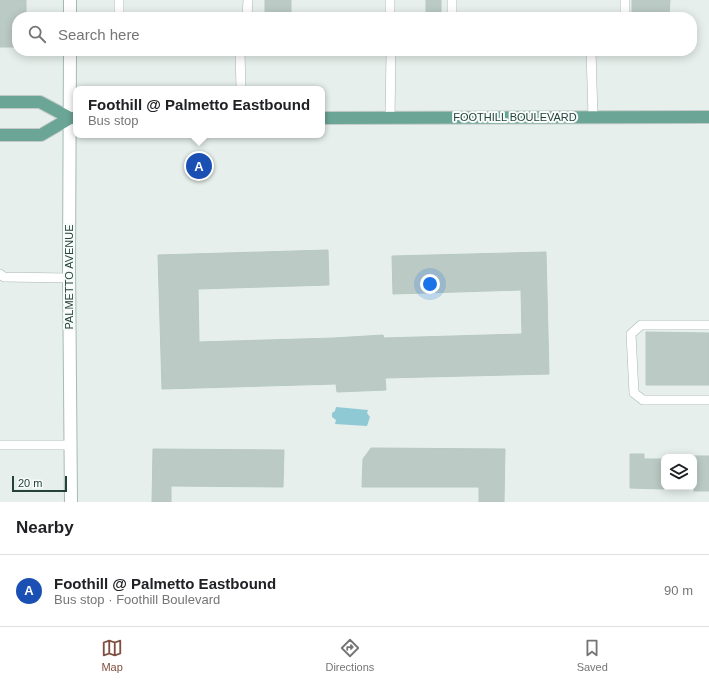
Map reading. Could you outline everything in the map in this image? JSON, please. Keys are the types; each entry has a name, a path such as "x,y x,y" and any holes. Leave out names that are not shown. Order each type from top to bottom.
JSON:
{"main road":[{"path":"0,102 40,102 73,118"},
{"name":"FOOTHILL BOULEVARD","path":"325,118 709,117"},
{"path":"0,135 41,135 73,118"}],"street":[{"path":"70,0 70,12"},
{"name":"PALMETTO AVENUE","path":"70,56 73,118 69,278 70,502"}],"lane":[{"path":"119,0 119,12"},
{"path":"247,12 248,0"},
{"path":"390,0 390,12"},
{"path":"452,0 452,12"},
{"path":"625,0 625,12"},
{"path":"240,56 241,86"},
{"path":"390,56 390,118"},
{"path":"591,56 593,117"},
{"path":"1,276 69,278"},
{"path":"709,324 641,325 631,334 634,393 643,400 709,400"},
{"path":"0,445 70,445"}],"water":[{"path":"336,407 368,410 367,413 370,417 367,426 335,424 336,420 332,417 332,413 335,411"}],"building":[{"path":"0,0 26,0 26,12 12,12 12,47 0,47"},
{"path":"265,0 291,0 291,12 265,12"},
{"path":"426,0 441,0 441,12 426,12"},
{"path":"632,0 670,0 669,12 632,12"},
{"path":"328,250 329,285 198,289 199,342 383,335 384,338 522,334 521,290 393,294 392,256 546,252 549,374 385,378 386,390 337,392 336,384 162,389 158,255"},
{"path":"646,332 709,333 709,385 646,385"},
{"path":"371,448 505,449 504,502 479,502 479,487 362,487 363,459"},
{"path":"153,449 284,450 283,487 171,486 171,502 152,502"},
{"path":"630,454 644,454 644,459 661,459 661,489 630,488"},
{"path":"697,456 709,456 709,491 694,491 697,490"}],"place":[{"name":"Foothill @ Palmetto Eastbound","path":"199,166"}]}
